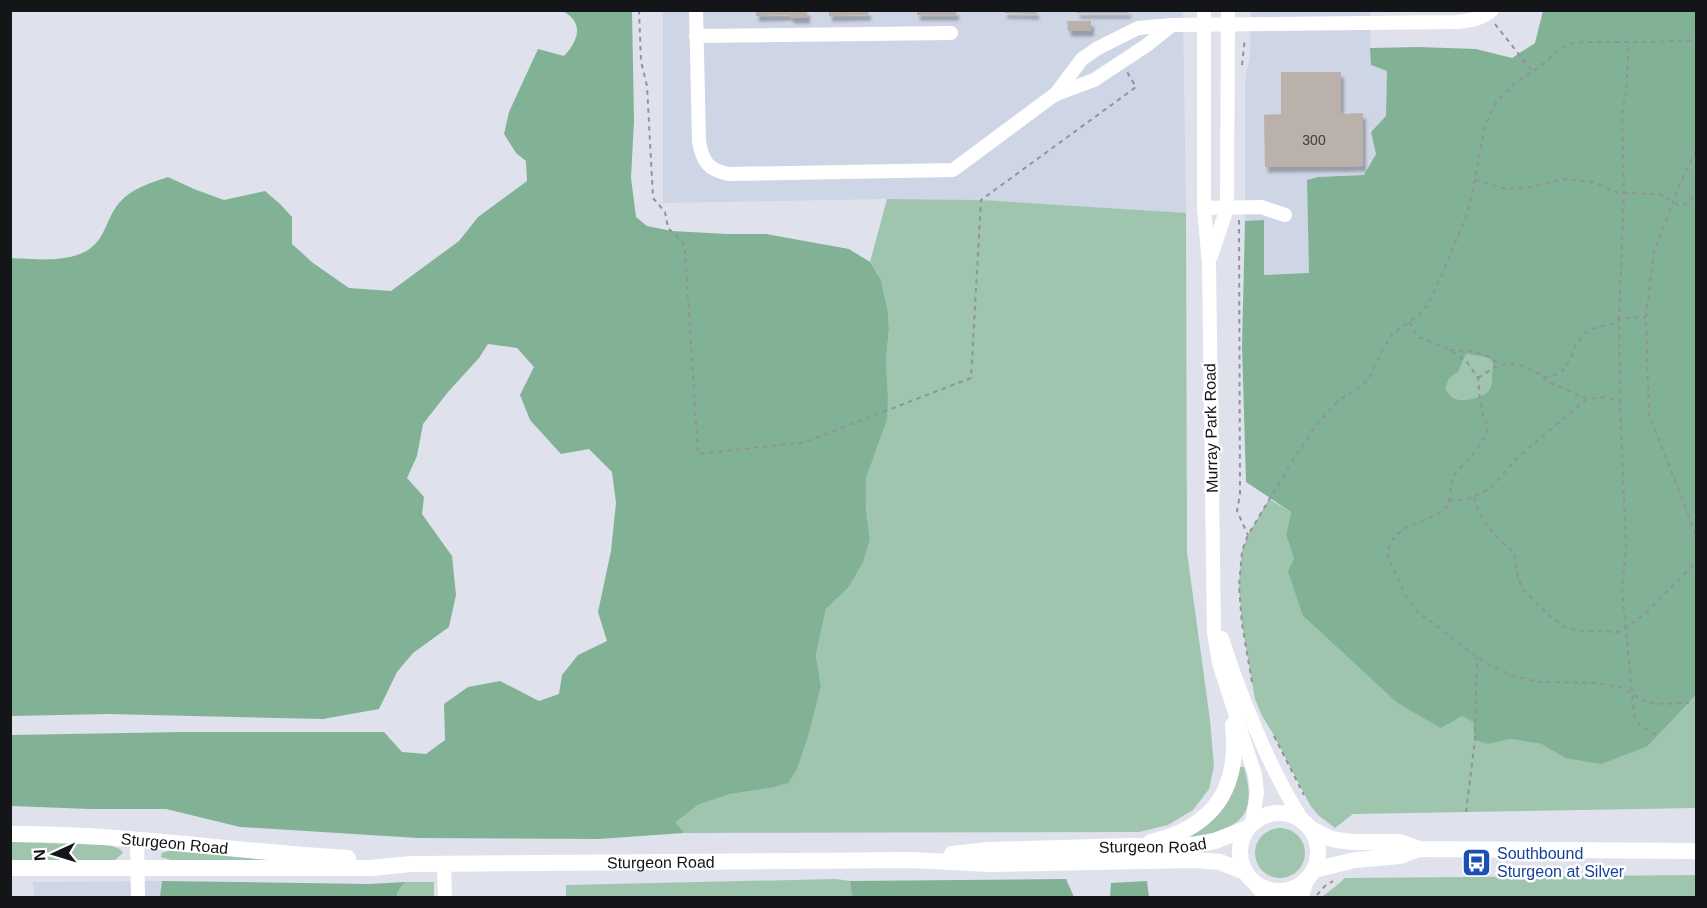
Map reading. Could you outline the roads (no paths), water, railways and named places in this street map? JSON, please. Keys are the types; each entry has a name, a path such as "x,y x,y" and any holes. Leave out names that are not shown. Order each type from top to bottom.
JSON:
{"main road":[{"path":"1131,846 1165,838 1194,825 1210,814 1227,787 1235,743 1233,724"},
{"path":"1419,849 1400,856 1355,860 1311,875 1295,889 1281,892 1267,890 1249,877 1240,857 1241,842 1250,826 1264,816 1278,813 1292,815 1329,838 1353,842 1400,842 1419,849 1696,851"},
{"path":"1307,825 1315,836 1318,849 1318,856 1311,875"},
{"name":"Sturgeon Road","path":"911,860 988,850 1180,847 1215,841 1250,826"},
{"name":"Sturgeon Road","path":"10,834 44,833 137,839 411,864"},
{"name":"Sturgeon Road","path":"10,868 370,868 411,864 911,860 990,864 1196,860 1220,862 1249,877"}],"street":[{"path":"696,10 699,142 705,161 711,168 729,174 953,170 1054,95 1082,59 1098,48 1138,28 1245,25 1303,17 1456,22 1470,21 1490,12"},
{"name":"Murray Park Road","path":"1204,10 1204,208 1209,264 1213,592 1216,649 1255,775 1257,793 1250,826"},
{"name":"Murray Park Road","path":"1209,264 1234,207 1228,10"},
{"path":"1054,95 1094,80 1172,26"},
{"path":"696,36 951,33"},
{"path":"1204,208 1261,207 1285,215"},
{"name":"Murray Park Road","path":"1213,592 1222,638 1259,737 1277,777 1307,825"},
{"path":"1230,697 1233,724"},
{"path":"137,839 138,897"},
{"path":"444,864 446,897"},
{"path":"1301,897 1311,875"},
{"path":"1249,877 1266,897"}],"place":[{"name":"Southbound Sturgeon at Silver","path":"1476,862"}]}
